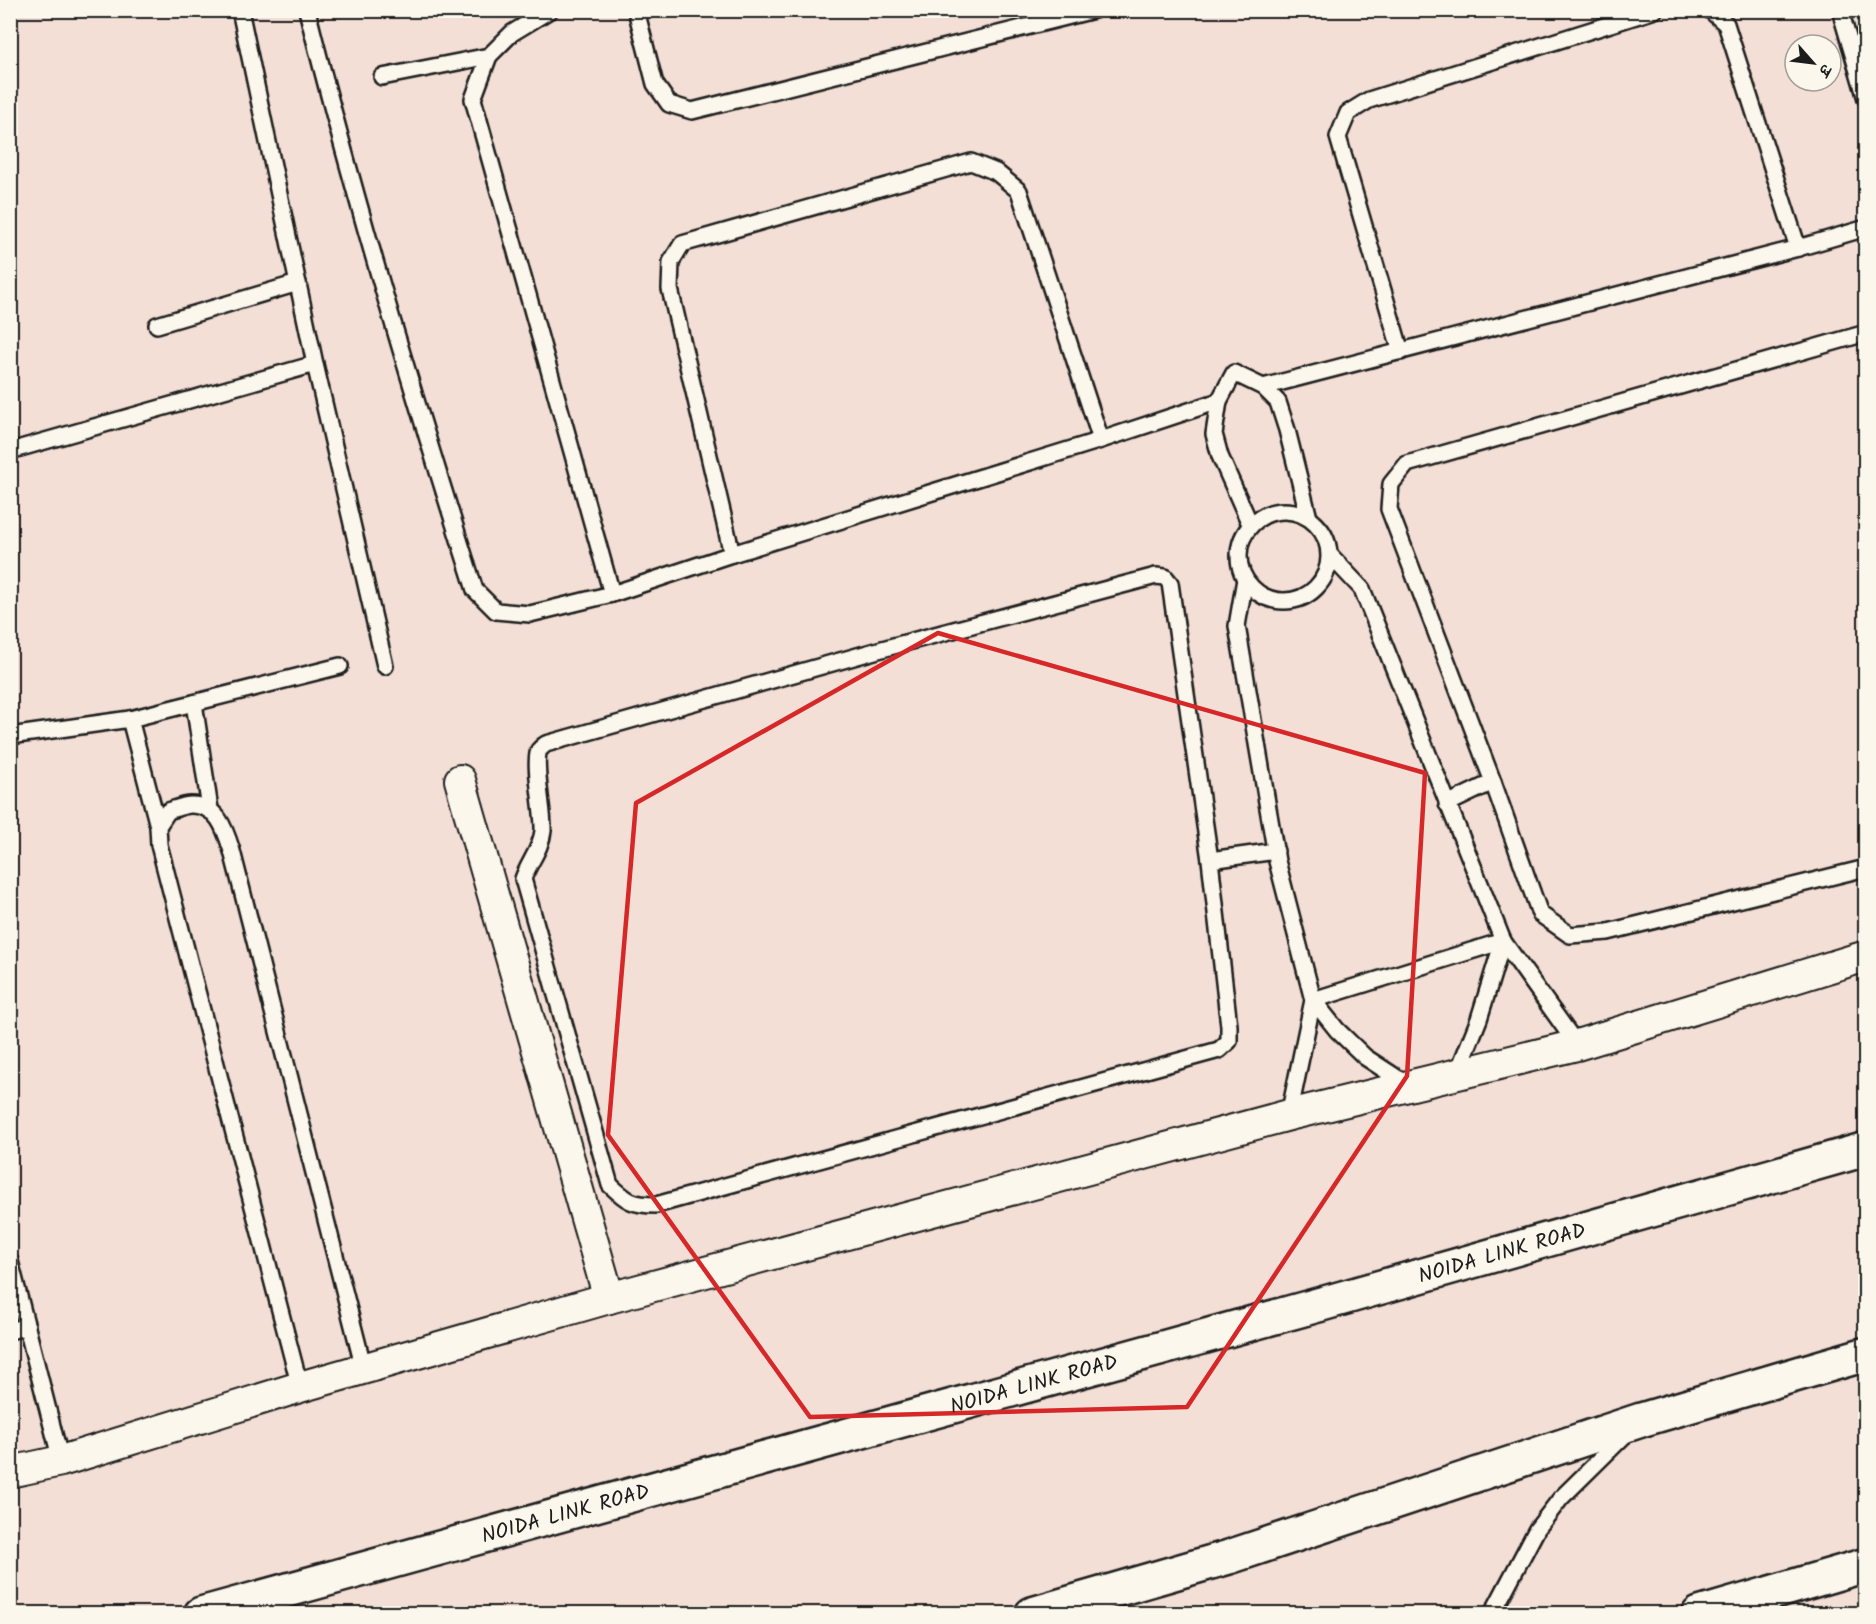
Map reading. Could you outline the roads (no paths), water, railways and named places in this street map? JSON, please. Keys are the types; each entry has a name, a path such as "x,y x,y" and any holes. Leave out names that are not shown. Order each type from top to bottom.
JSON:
{"main road":[{"name":"NOIDA LINK ROAD","path":"201,1614 1318,1305 1866,1149"},
{"path":"1032,1614 1229,1557 1641,1420 1866,1354"},
{"path":"1699,1614 1866,1565"}],"street":[{"path":"460,780 609,1298"},
{"path":"10,1472 61,1461 300,1387 609,1298 1289,1115 1576,1046 1866,956"}],"lane":[{"path":"240,10 315,364 385,666"},
{"path":"307,10 334,118 414,399 475,590 496,611 530,614 612,594 1219,401"},
{"path":"550,10 512,33 489,56 473,99 612,594"},
{"path":"636,10 655,84 669,104 692,111 1094,10"},
{"path":"1401,352 1338,137 1348,113 1369,100 1655,10"},
{"path":"1710,10 1726,24 1798,248"},
{"path":"1839,10 1866,99"},
{"path":"382,77 489,56"},
{"path":"732,554 670,289 671,262 682,244 971,162 996,172 1019,191 1101,440"},
{"path":"1263,387 1798,248 1866,228"},
{"path":"157,325 298,282"},
{"path":"1866,333 1407,464 1391,484 1389,509 1493,782 1540,914 1570,935 1608,932 1866,868"},
{"path":"10,451 315,364"},
{"path":"1250,524 1220,456 1214,434 1219,401 1234,373 1263,387 1278,402 1309,518"},
{"path":"1294,512 1309,518 1320,527 1327,541 1330,555 1328,570 1322,584 1297,601 1281,602 1267,599 1254,591 1245,579 1240,566 1240,551 1250,524 1265,515 1294,512"},
{"path":"1330,555 1362,589 1503,941 1576,1046"},
{"path":"1156,576 1165,577 1170,583 1210,860 1230,1041 1219,1050 656,1205 637,1205 624,1199 610,1185 523,879 528,865 538,850 543,832 537,760 540,749 546,744 894,646 1156,576"},
{"path":"1245,579 1237,626 1276,851 1313,1000 1337,1030 1365,1057 1409,1086"},
{"path":"10,736 129,719 340,666"},
{"path":"194,703 210,809 223,824 232,851 364,1369"},
{"path":"129,719 158,826 159,845 300,1387"},
{"path":"1447,804 1493,782"},
{"path":"158,826 168,811 191,805 210,809"},
{"path":"1210,860 1276,851"},
{"path":"1313,1000 1503,941"},
{"path":"1457,1074 1479,1019 1503,941"},
{"path":"1289,1115 1313,1000"},
{"path":"10,1261 61,1461"},
{"path":"10,1330 27,1326"},
{"path":"1492,1614 1537,1529 1561,1498 1641,1420"}]}
